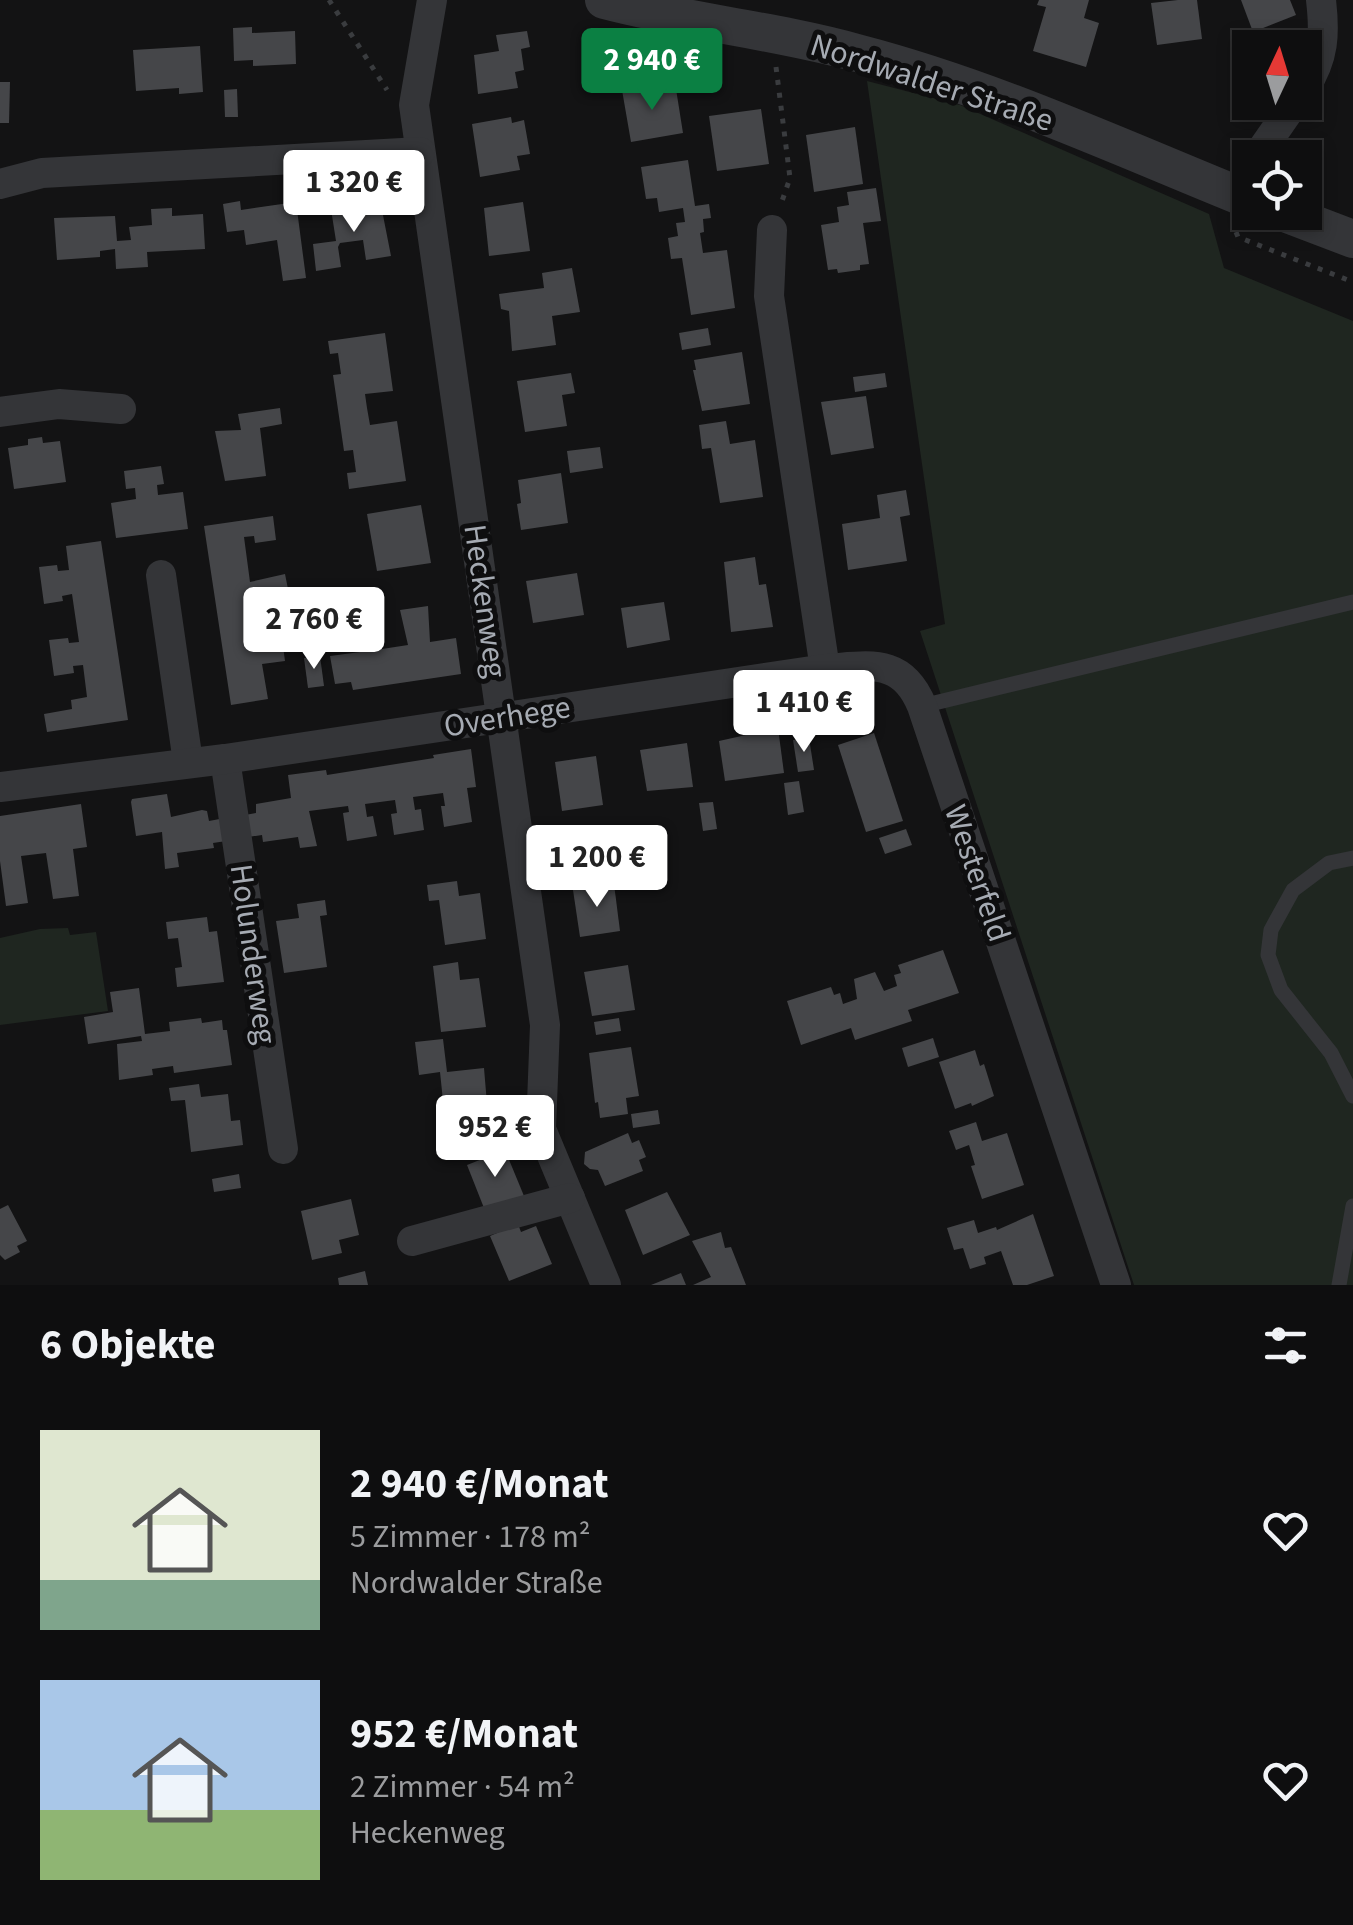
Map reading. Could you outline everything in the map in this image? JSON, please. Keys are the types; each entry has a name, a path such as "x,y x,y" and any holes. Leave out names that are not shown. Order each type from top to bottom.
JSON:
{"street":[{"name":"Heckenweg","path":"432,0 414,106 545,1024 541,1129 606,1285"},
{"name":"Nordwalder Straße","path":"604,0 860,53 964,86 1232,183"},
{"path":"1321,0 1325,36 1322,50"},
{"path":"0,184 42,173 420,152"},
{"path":"1322,227 1353,239"},
{"path":"772,230 769,296 825,669"},
{"path":"0,412 59,404 121,409"},
{"path":"161,576 188,762"},
{"name":"Westerfeld","path":"825,669 870,666 899,672 916,693 1116,1285"},
{"name":"Overhege","path":"0,787 225,759 825,669"},
{"name":"Holunderweg","path":"225,759 283,1148"},
{"path":"412,1240 570,1198"}],"lane":[{"path":"922,706 1353,602"},
{"path":"1353,858 1329,863 1293,890 1271,930 1268,955 1281,990 1331,1053 1353,1096"},
{"path":"1338,1285 1353,1206"}],"path":[{"path":"330,0 392,98 414,106"},
{"path":"772,230 790,178 776,65"}],"shaded area":[{"path":"867,81 960,105 1209,214 1224,268 1353,321 1353,1285 1134,1285 920,631 945,624"},
{"path":"68,928 70,935 96,932 108,1011 0,1025 0,938 40,929"}],"building":[{"path":"1039,0 1089,0 1084,18 1099,23 1086,67 1033,51 1046,7 1037,5"},
{"path":"1197,0 1202,39 1157,45 1151,3"},
{"path":"1241,0 1290,0 1296,15 1252,30"},
{"path":"252,27 252,33 295,31 296,64 253,66 253,60 234,61 233,28"},
{"path":"527,31 530,47 521,49 524,70 515,72 518,88 478,94 474,55 499,51 496,35"},
{"path":"200,46 203,92 179,94 179,88 136,91 133,50"},
{"path":"0,82 10,82 9,123 0,123"},
{"path":"657,84 658,92 676,89 683,133 631,142 622,90"},
{"path":"237,89 238,117 225,117 224,90"},
{"path":"761,109 769,164 717,171 709,116"},
{"path":"511,117 512,123 524,120 530,154 517,156 520,170 480,177 472,124"},
{"path":"855,127 863,184 814,192 806,135"},
{"path":"688,160 695,206 709,204 711,218 703,219 704,232 700,233 703,253 727,250 735,308 691,315 682,258 671,259 668,238 678,236 676,223 685,222 683,208 659,212 657,198 646,199 641,167"},
{"path":"876,188 881,221 863,223 869,264 860,265 860,270 828,270 821,225 839,222 837,207 849,205 847,192"},
{"path":"240,201 241,210 296,202 306,278 283,281 277,240 246,245 244,230 227,232 223,204"},
{"path":"523,202 530,251 489,256 484,208"},
{"path":"381,205 391,256 366,260 363,240 340,243 341,267 316,271 313,244 336,241 331,209"},
{"path":"172,208 172,216 203,214 205,249 147,252 148,267 116,269 115,249 100,251 100,257 57,260 54,218 115,216 117,241 131,240 129,227 152,225 151,209"},
{"path":"572,268 580,312 552,316 556,345 512,351 509,311 501,309 499,294 544,288 542,273"},
{"path":"708,328 711,345 682,350 679,333"},
{"path":"385,333 393,391 365,394 370,425 397,421 406,481 349,489 347,473 356,472 353,450 344,451 333,375 341,374 338,353 330,354 328,341"},
{"path":"742,352 750,404 702,411 694,360"},
{"path":"571,373 575,393 562,395 567,426 525,432 517,381"},
{"path":"885,373 887,387 855,392 853,377"},
{"path":"866,396 874,448 831,455 821,402"},
{"path":"280,408 282,424 260,428 266,476 225,481 215,431 241,430 238,414"},
{"path":"726,421 730,444 755,440 763,497 720,503 711,448 702,449 699,425"},
{"path":"42,437 43,443 60,441 66,482 14,489 8,448 28,445 28,439"},
{"path":"600,447 603,468 570,473 567,451"},
{"path":"161,466 164,484 157,485 158,495 183,492 188,529 116,538 111,503 136,499 135,488 126,489 124,471"},
{"path":"561,473 568,523 521,530 518,480"},
{"path":"906,490 910,515 900,517 907,561 848,570 842,524 880,518 877,495"},
{"path":"421,505 431,563 377,571 367,514"},
{"path":"273,516 276,540 255,543 254,536 244,537 250,582 285,574 288,589 300,588 302,600 254,605 260,649 272,648 271,640 282,639 285,661 262,664 268,699 231,705 204,526"},
{"path":"101,541 128,720 47,732 44,714 72,709 71,700 87,697 83,665 73,666 74,673 54,676 49,640 68,638 69,643 79,642 72,594 62,596 63,601 44,604 39,567 57,565 58,571 69,570 66,546"},
{"path":"755,557 759,585 766,584 773,627 731,632 724,562"},
{"path":"577,573 584,615 533,623 526,581"},
{"path":"664,602 670,640 627,648 621,608"},
{"path":"428,606 430,642 456,638 461,674 353,690 351,682 335,684 330,656 360,652 357,633 380,629 382,649 408,645 400,610"},
{"path":"320,656 324,686 308,688 304,658"},
{"path":"778,728 784,773 725,781 719,741"},
{"path":"874,733 903,821 866,832 838,745"},
{"path":"809,738 814,770 798,772 793,740"},
{"path":"687,743 693,787 647,791 640,750"},
{"path":"471,749 476,787 467,788 472,822 444,827 443,793 413,797 415,810 421,809 424,830 394,835 391,814 397,813 395,800 365,804 367,817 373,816 377,836 347,841 343,813 349,812 348,806 309,811 317,846 300,848 298,837 263,842 262,835 248,837 245,815 256,813 256,804 291,798 288,775 326,770 327,775"},
{"path":"596,756 603,805 562,811 555,762"},
{"path":"799,781 804,812 788,815 784,783"},
{"path":"167,794 171,817 202,810 207,811 209,821 230,817 233,840 213,843 214,848 177,853 179,867 165,869 162,832 136,836 131,802"},
{"path":"713,802 717,829 703,831 699,803"},
{"path":"81,804 87,847 73,849 79,896 53,899 46,853 21,856 28,903 6,906 0,816"},
{"path":"906,829 912,845 885,854 879,838"},
{"path":"598,844 602,871 576,875 572,848"},
{"path":"457,881 459,896 480,893 486,939 445,945 439,900 429,901 427,885"},
{"path":"614,884 620,931 580,937 573,890"},
{"path":"325,900 327,915 320,916 327,967 284,973 276,921 299,918 297,904"},
{"path":"207,917 209,932 217,931 224,982 177,987 175,968 182,967 178,938 168,939 166,922"},
{"path":"943,950 959,993 908,1010 912,1021 855,1040 851,1028 801,1045 787,1001 831,987 834,995 840,993 843,1004 857,999 854,979 875,972 884,991 897,986 894,975 901,973 898,965"},
{"path":"458,962 460,980 479,978 486,1027 441,1032 433,966"},
{"path":"628,965 635,1010 592,1016 584,972"},
{"path":"139,988 145,1034 170,1031 169,1022 222,1020 232,1065 174,1073 173,1066 152,1069 153,1075 119,1080 117,1044 142,1041 141,1036 88,1044 84,1017 113,1012 110,992"},
{"path":"619,1018 621,1031 596,1035 594,1022"},
{"path":"933,1038 939,1057 908,1067 902,1048"},
{"path":"443,1039 447,1072 484,1068 488,1116 445,1120 440,1072 419,1075 415,1042"},
{"path":"631,1047 639,1096 626,1098 628,1114 600,1118 589,1053"},
{"path":"975,1050 994,1096 955,1109 939,1062"},
{"path":"199,1084 201,1097 228,1094 231,1121 240,1120 243,1145 191,1152 185,1100 171,1101 169,1088"},
{"path":"658,1110 660,1124 633,1128 631,1114"},
{"path":"976,1122 982,1141 1007,1133 1024,1185 982,1199 969,1145 956,1150 949,1131"},
{"path":"628,1133 632,1143 639,1140 646,1157 639,1160 643,1171 605,1186 598,1170 584,1164 585,1152"},
{"path":"505,1150 524,1196 484,1208 467,1165"},
{"path":"239,1174 241,1188 214,1192 212,1179"},
{"path":"667,1192 690,1235 643,1255 625,1210"},
{"path":"351,1199 359,1235 339,1240 342,1253 312,1260 301,1211"},
{"path":"8,1205 27,1241 17,1246 20,1252 5,1260 0,1255 0,1209"},
{"path":"1033,1214 1054,1276 1027,1285 1013,1285 1001,1251 984,1257 986,1264 970,1269 963,1248 954,1250 947,1228 974,1220 978,1233 996,1227 997,1230"},
{"path":"518,1224 521,1232 536,1226 552,1264 509,1281 490,1236"},
{"path":"721,1232 725,1248 731,1247 746,1285 693,1285 711,1277 692,1241"},
{"path":"365,1271 368,1285 339,1285 338,1278"},
{"path":"681,1273 686,1285 651,1285"}]}
